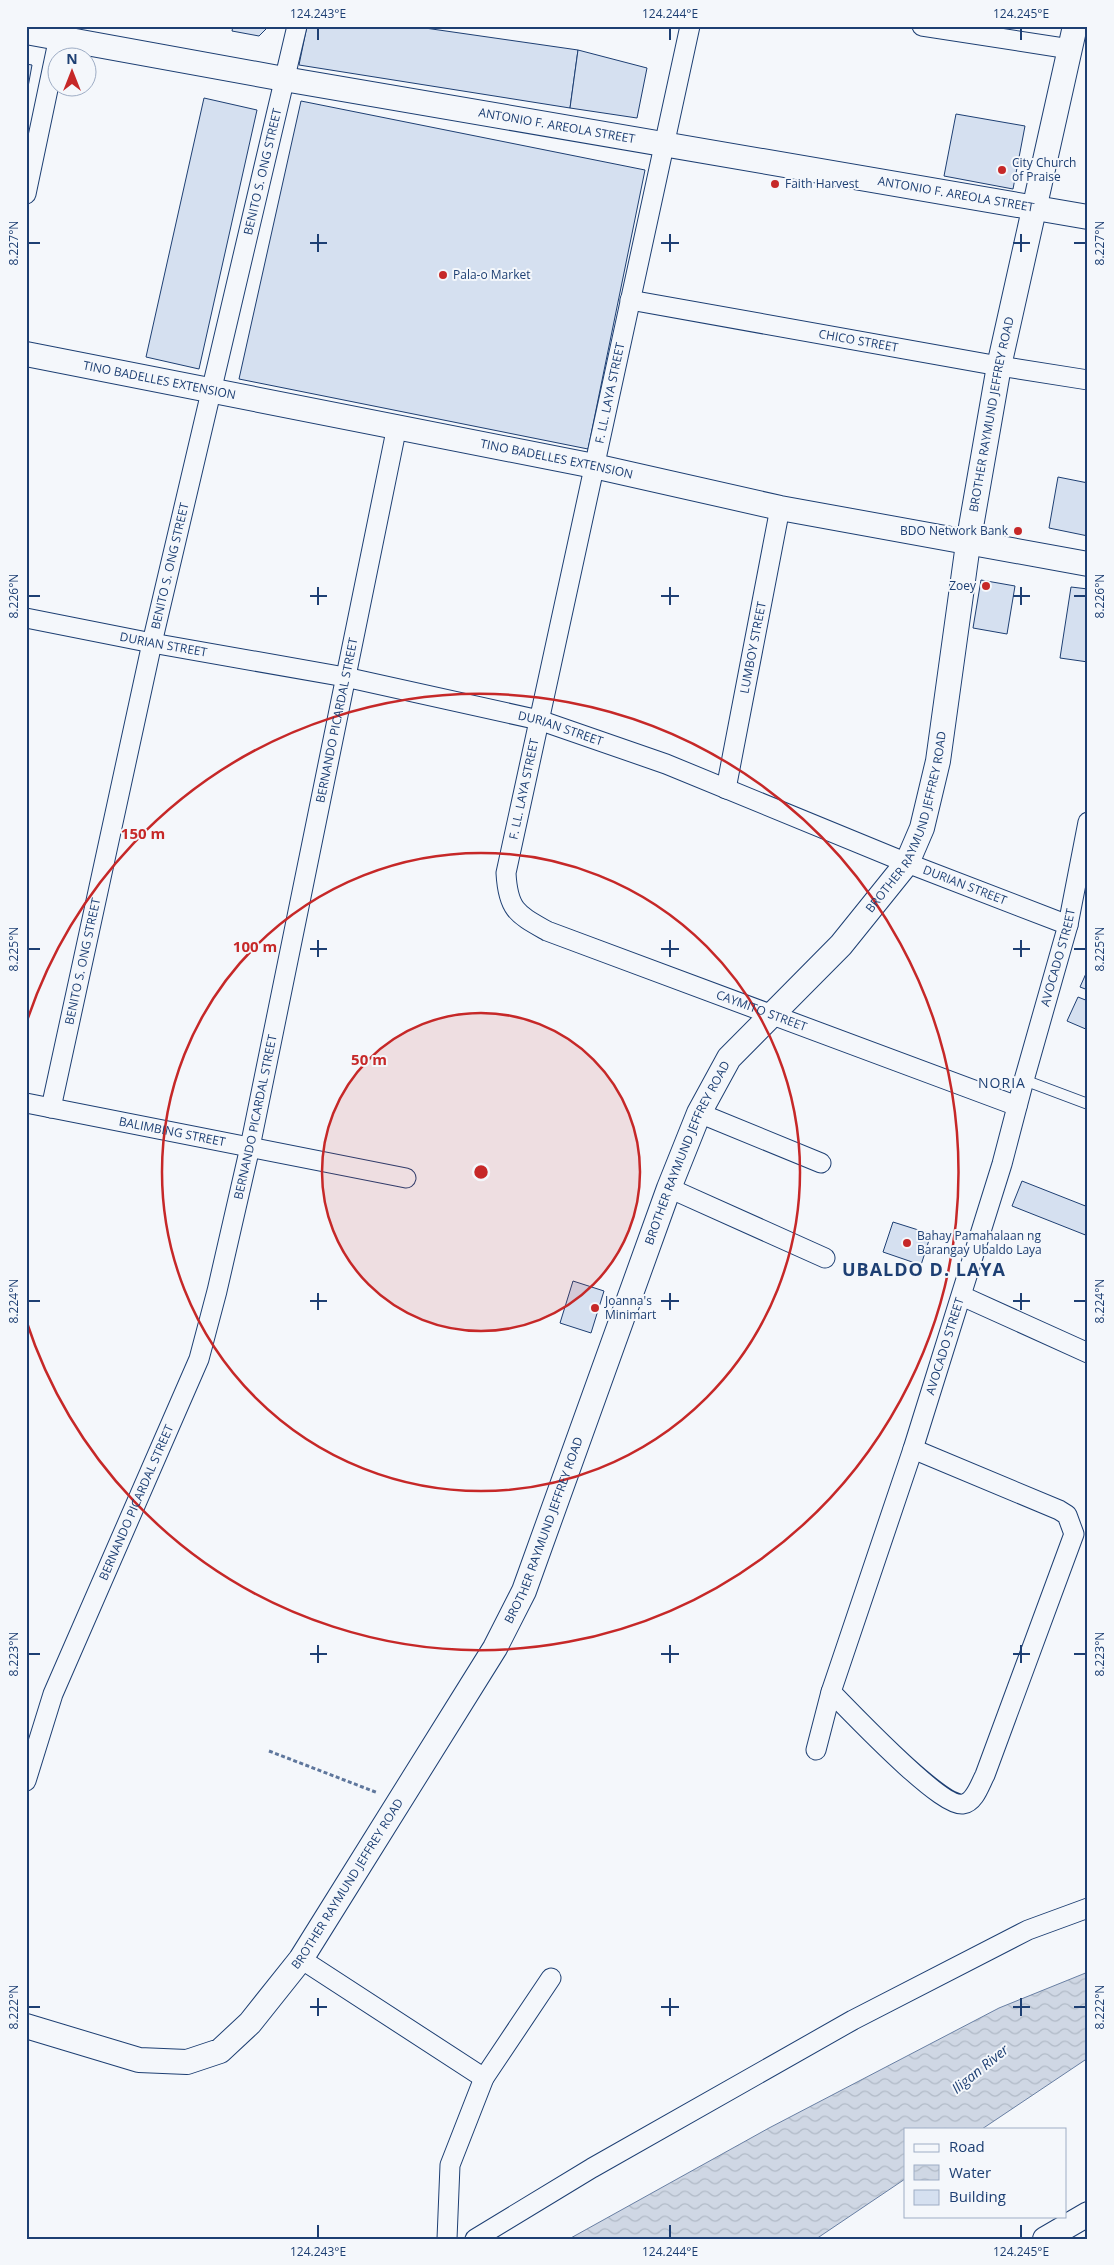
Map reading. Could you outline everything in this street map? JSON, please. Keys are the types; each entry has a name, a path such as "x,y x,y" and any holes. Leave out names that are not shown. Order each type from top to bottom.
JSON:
{"street":[{"name":"BENITO S. ONG STREET","path":"51,1108 152,644 297,26"},
{"name":"F. LL. LAYA STREET","path":"512,907 507,891 506,874 690,26"},
{"path":"922,26 1070,49"},
{"name":"BROTHER RAYMUND JEFFREY ROAD","path":"26,2026 138,2060 187,2062 220,2051 250,2023 301,1959 495,1648 524,1591 668,1188 699,1113 729,1058 842,945 906,863 922,828 938,761 968,544 999,366 1075,26"},
{"name":"ANTONIO F. AREOLA STREET","path":"26,32 664,145 1088,216"},
{"path":"26,194 59,37"},
{"name":"CHICO STREET","path":"630,300 999,366 1088,380"},
{"name":"TINO BADELLES EXTENSION","path":"26,354 594,466 780,508 968,544 1088,564"},
{"name":"BERNANDO PICARDAL STREET","path":"26,1781 54,1694 199,1359 250,1147 396,426"},
{"name":"LUMBOY STREET","path":"726,789 780,508"},
{"name":"DURIAN STREET","path":"26,618 152,644 345,677 539,720 666,764 906,863 1068,925"},
{"name":"AVOCADO STREET","path":"816,1750 831,1692 913,1449 962,1296 1002,1164 1068,925 1081,898 1088,822"},
{"name":"CAYMITO STREET","path":"512,907 526,920 547,931 770,1016 1017,1106"},
{"name":"BALIMBING STREET","path":"26,1103 406,1178"},
{"path":"699,1113 821,1163"},
{"path":"668,1188 825,1258"},
{"path":"962,1296 1088,1353"},
{"path":"913,1449 1088,1523"},
{"path":"831,1692 932,1789 955,1804 964,1804 972,1800 985,1774 1074,1534 1067,1515"},
{"path":"475,2239 592,2168 853,2020 1028,1930 1088,1908"},
{"path":"301,1959 484,2078"},
{"path":"447,2239 450,2165 484,2078 551,1978"},
{"path":"1046,2239 1088,2214"}],"lane":[{"path":"1024,1080 1088,1104"}],"path":[{"path":"269,1751 400,1802"}],"water":[{"name":"Iligan River","path":"1088,1972 1088,2058 983,2128 904,2128 904,2180 816,2239 569,2239 769,2128 999,2008"}],"building":[{"path":"233,26 269,26 259,36 232,31"},
{"path":"307,26 411,26 578,50 570,108 299,65"},
{"path":"578,50 647,68 637,118 570,108"},
{"path":"26,64 32,65 26,98"},
{"path":"204,98 257,110 199,369 146,357"},
{"name":"Pala-o Market","path":"301,101 645,170 588,449 239,379"},
{"path":"956,114 1025,126 1013,189 944,176"},
{"path":"1058,477 1088,483 1088,536 1049,528"},
{"path":"981,580 1015,586 1007,634 973,628"},
{"path":"1071,587 1088,589 1088,662 1060,658"},
{"path":"1088,969 1088,990 1080,987"},
{"path":"1078,997 1088,1001 1088,1030 1067,1021"},
{"path":"1022,1181 1088,1207 1088,1236 1012,1206"},
{"name":"Bahay Pamahalaan ng Barangay Ubaldo Laya","path":"893,1222 931,1234 921,1265 883,1252"},
{"path":"573,1281 604,1291 591,1333 560,1323"}],"place":[{"name":"City Church of Praise","path":"1002,170"},
{"name":"Faith Harvest","path":"775,184"},
{"name":"Pala-o Market","path":"443,275"},
{"name":"BDO Network Bank","path":"1018,531"},
{"name":"Zoey","path":"986,586"},
{"name":"Bahay Pamahalaan ng Barangay Ubaldo Laya","path":"907,1243"},
{"name":"Joanna's Minimart","path":"595,1308"}],"district":[{"name":"NORIA","path":"1002,1083"},
{"name":"UBALDO D. LAYA","path":"924,1270"}]}
